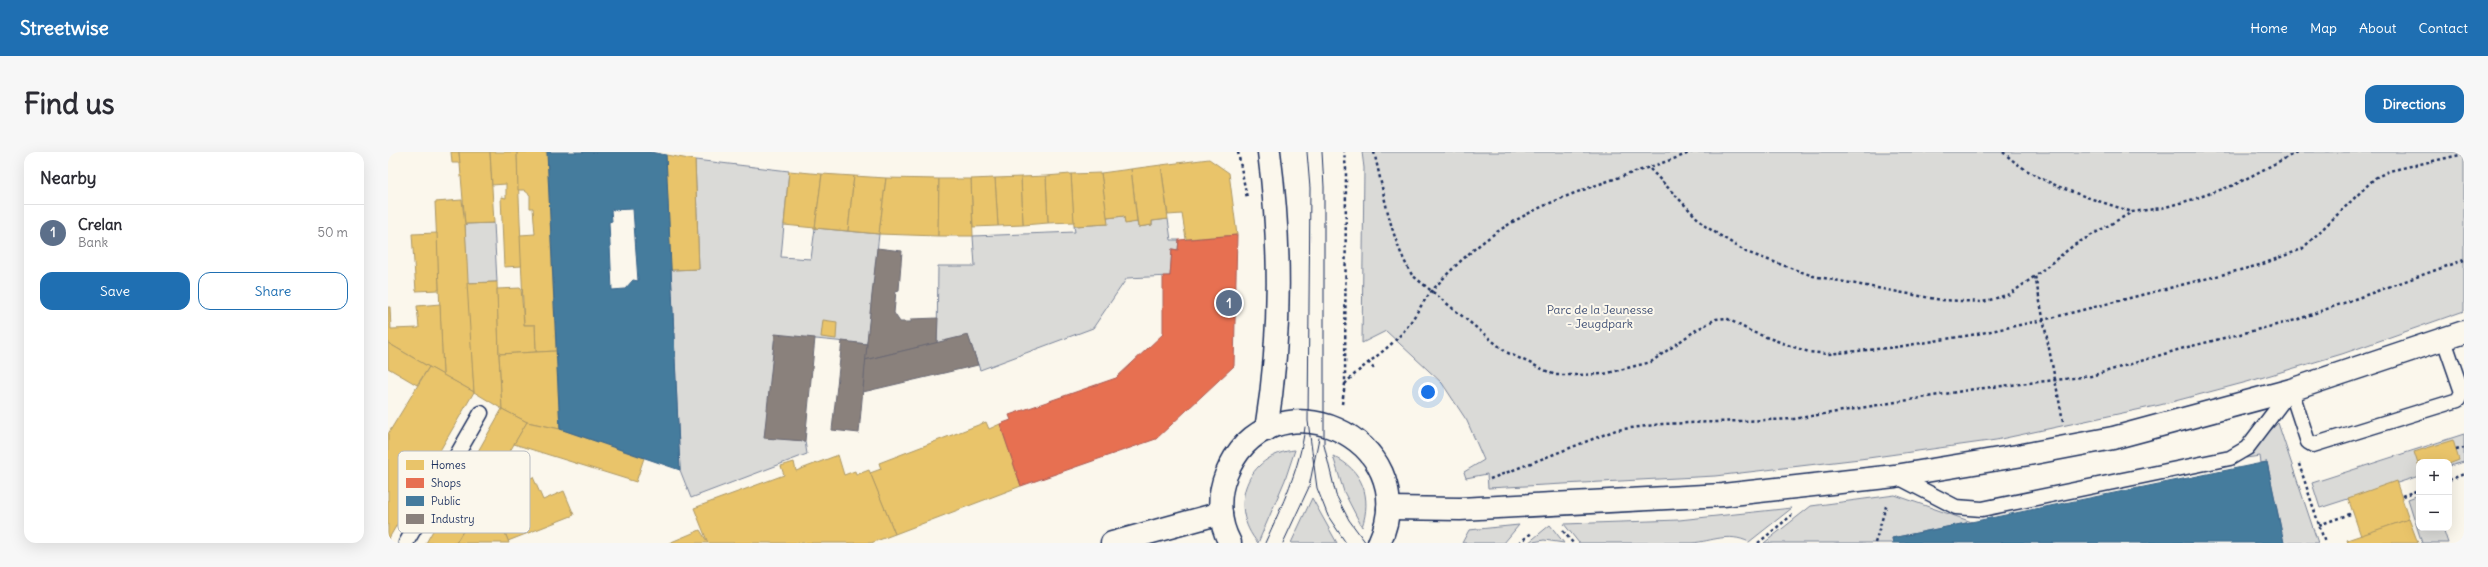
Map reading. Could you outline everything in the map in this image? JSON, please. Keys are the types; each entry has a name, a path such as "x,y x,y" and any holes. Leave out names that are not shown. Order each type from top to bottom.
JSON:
{"street":[{"path":"1266,430 1273,381 1277,263 1276,216 1269,152"},
{"path":"1388,508 1460,509 1723,495 1895,476 2068,447 2155,427 2291,390 2444,340 2464,332"},
{"path":"1230,543 1220,513 1221,496 1230,464 1252,439 1266,430 1279,425 1308,421 1340,429 1354,437 1366,448 1378,466 1387,492 1388,508 1387,521 1379,543"},
{"path":"1112,543 1220,513"}],"lane":[{"path":"2291,390 2308,442 2313,445 2458,400 2462,392 2444,340"},
{"path":"1895,476 1956,507 1982,509 2230,458 2247,448 2291,390"},
{"path":"458,451 480,413"},
{"path":"406,543 412,533"}],"path":[{"path":"1344,152 1346,169 1345,384 1403,332 1431,292 1468,255 1494,234 1526,215 1566,195 1650,169 1692,152"},
{"path":"1374,152 1404,262 1412,275 1506,352 1555,374 1561,375 1604,374 1651,362 1668,352 1696,330 1716,319 1726,318 1752,332 1791,346 1809,352 1828,354 1897,347 2043,320 2260,265 2291,254 2311,242 2375,178 2389,171 2464,154"},
{"path":"2003,152 2029,171 2058,187 2132,212"},
{"path":"1650,169 1705,226 1746,252 1813,276 1941,300 1983,302 2010,294 2074,246 2132,212 2162,208 2234,185 2298,152"},
{"path":"1460,509 1487,481 1616,430 1662,424 1794,419 1976,389 2055,381 2106,372 2184,348 2296,320 2464,260"},
{"path":"2035,276 2068,447"},
{"path":"1368,362 1376,371"},
{"path":"2456,450 2464,448"},
{"path":"2297,458 2325,543"},
{"path":"2452,479 2464,474"},
{"path":"1875,543 1895,476"},
{"path":"2402,496 2416,491"},
{"path":"2319,525 2353,513"}],"green space":[{"name":"Parc de la Jeunesse - Jeugdpark","path":"1362,152 2464,152 2464,311 2342,354 2247,382 2160,405 1996,440 1868,458 1715,476 1488,488 1487,474 1466,478 1464,472 1484,460 1467,421 1442,383 1386,331 1362,343 1364,168"},
{"path":"695,160 789,171 781,257 811,259 815,228 879,234 867,344 775,335 765,437 805,441 807,454 691,498 680,470 671,270 699,269"},
{"path":"1124,216 1125,223 1137,222 1138,227 1152,225 1152,221 1168,219 1171,240 1179,240 1178,250 1172,249 1170,276 1127,278 1093,328 980,370 968,336 937,343 938,266 975,266 973,236 1075,232 1074,226 1107,224 1107,218"},
{"path":"494,223 497,282 467,283 465,224"},
{"path":"2278,423 2318,543 2284,543 2267,462 2261,463 2260,456 2246,458 2257,444"},
{"path":"2464,434 2464,462 2452,465 2452,459 2416,459 2416,477 2320,508 2312,483"},
{"path":"1295,450 1285,480 1258,543 1249,529 1244,514 1243,499 1247,484 1254,472 1265,461 1278,454"},
{"path":"1333,456 1352,469 1362,486 1366,505 1362,527 1344,492"},
{"path":"1895,495 1972,522 1892,538 1893,543 1764,543 1811,506"},
{"path":"2416,496 2416,524 2408,499"},
{"path":"1312,498 1337,543 1291,543"},
{"path":"1792,508 1749,542 1727,537 1692,543 1579,543 1564,524 1679,520"},
{"path":"1519,525 1504,543 1462,543 1469,530"},
{"path":"1550,525 1564,543 1544,540 1528,543"},
{"path":"2418,531 2444,531 2448,543 2422,543"}],"building: Homes":[{"path":"451,152 459,152 460,163 452,163"},
{"path":"459,152 490,152 494,223 465,224"},
{"path":"490,152 517,152 522,266 504,267 501,197 506,198 506,184 492,185"},
{"path":"517,152 547,152 556,351 536,352 535,325 524,325 520,235 535,234 533,208 530,208 530,195 524,190 518,190"},
{"path":"666,155 695,160 699,269 671,270"},
{"path":"1209,159 1229,173 1237,235 1186,239 1182,214 1168,215 1161,165"},
{"path":"1161,165 1168,219 1152,221 1152,225 1138,227 1131,169"},
{"path":"1131,169 1137,222 1125,224 1124,216 1107,218 1101,173"},
{"path":"789,171 822,174 815,228 784,225"},
{"path":"1101,173 1108,224 1074,226 1071,174"},
{"path":"822,174 854,176 848,231 815,228"},
{"path":"1071,174 1074,222 1048,223 1046,176"},
{"path":"854,176 886,178 879,234 848,231"},
{"path":"1046,176 1048,223 1023,225 1021,177"},
{"path":"1021,177 1023,225 998,226 995,178"},
{"path":"886,178 939,179 938,236 879,234"},
{"path":"995,178 998,226 973,227 971,179"},
{"path":"939,179 971,179 973,236 938,236"},
{"path":"462,200 465,224 474,392 443,375 435,202"},
{"path":"437,233 439,290 416,291 412,234"},
{"path":"497,282 502,409 474,392 467,283"},
{"path":"521,288 524,325 535,325 536,352 499,354 497,289"},
{"path":"440,304 443,375 388,343 388,307 390,307 391,329 419,328 417,306"},
{"path":"823,320 837,322 836,339 821,337"},
{"path":"388,343 429,367 417,385 388,368"},
{"path":"556,351 560,429 527,422 502,409 499,354"},
{"path":"429,367 474,392 440,451 398,451 398,523 388,540 388,434"},
{"path":"502,409 527,422 510,451 478,451"},
{"path":"527,422 560,429 644,458 636,482 514,444"},
{"path":"986,422 989,429 1000,424 1021,486 895,534 870,473 881,469 879,463"},
{"path":"2453,440 2459,460 2452,463 2452,459 2416,459 2414,452"},
{"path":"838,455 844,475 855,471 856,475 869,470 895,534 871,543 708,543 694,508 784,475 781,466 794,462 796,471"},
{"path":"533,477 543,500 564,491 574,515 530,532 530,478"},
{"path":"2396,481 2409,519 2361,536 2348,498"},
{"path":"2409,519 2418,543 2348,543 2347,540"},
{"path":"700,530 708,543 669,543"},
{"path":"432,533 462,533 456,543 426,543"},
{"path":"462,533 505,533 509,543 456,543"},
{"path":"505,533 528,533 508,541"}],"building: Shops":[{"path":"1237,235 1234,366 1156,439 1021,486 1000,424 1011,420 1009,415 1116,378 1163,334 1163,276 1170,276 1172,249 1178,250 1179,240"}],"building: Public":[{"path":"547,152 650,152 666,155 680,470 560,429","holes":["633,209 638,281 633,280 625,289 612,290 609,222 612,221 611,210"]},
{"path":"2267,462 2284,543 1893,543 1892,538"}],"building: Industry":[{"path":"877,248 902,251 899,290 896,291 894,313 900,322 911,322 911,319 938,318 937,343 865,360"},
{"path":"775,334 815,338 805,441 764,438"},
{"path":"968,335 978,365 863,392 865,360"},
{"path":"842,341 867,344 859,433 832,430"}],"tram line":[{"path":"1307,152 1310,188 1308,421 1317,488 1328,516 1346,543"},
{"path":"1322,152 1324,187 1324,445 1336,495 1349,520 1366,543"},
{"path":"1265,543 1295,472 1303,442 1305,427"},
{"path":"1283,543 1309,487 1319,438"}],"place":[{"name":"Crelan","path":"1229,303"}]}
